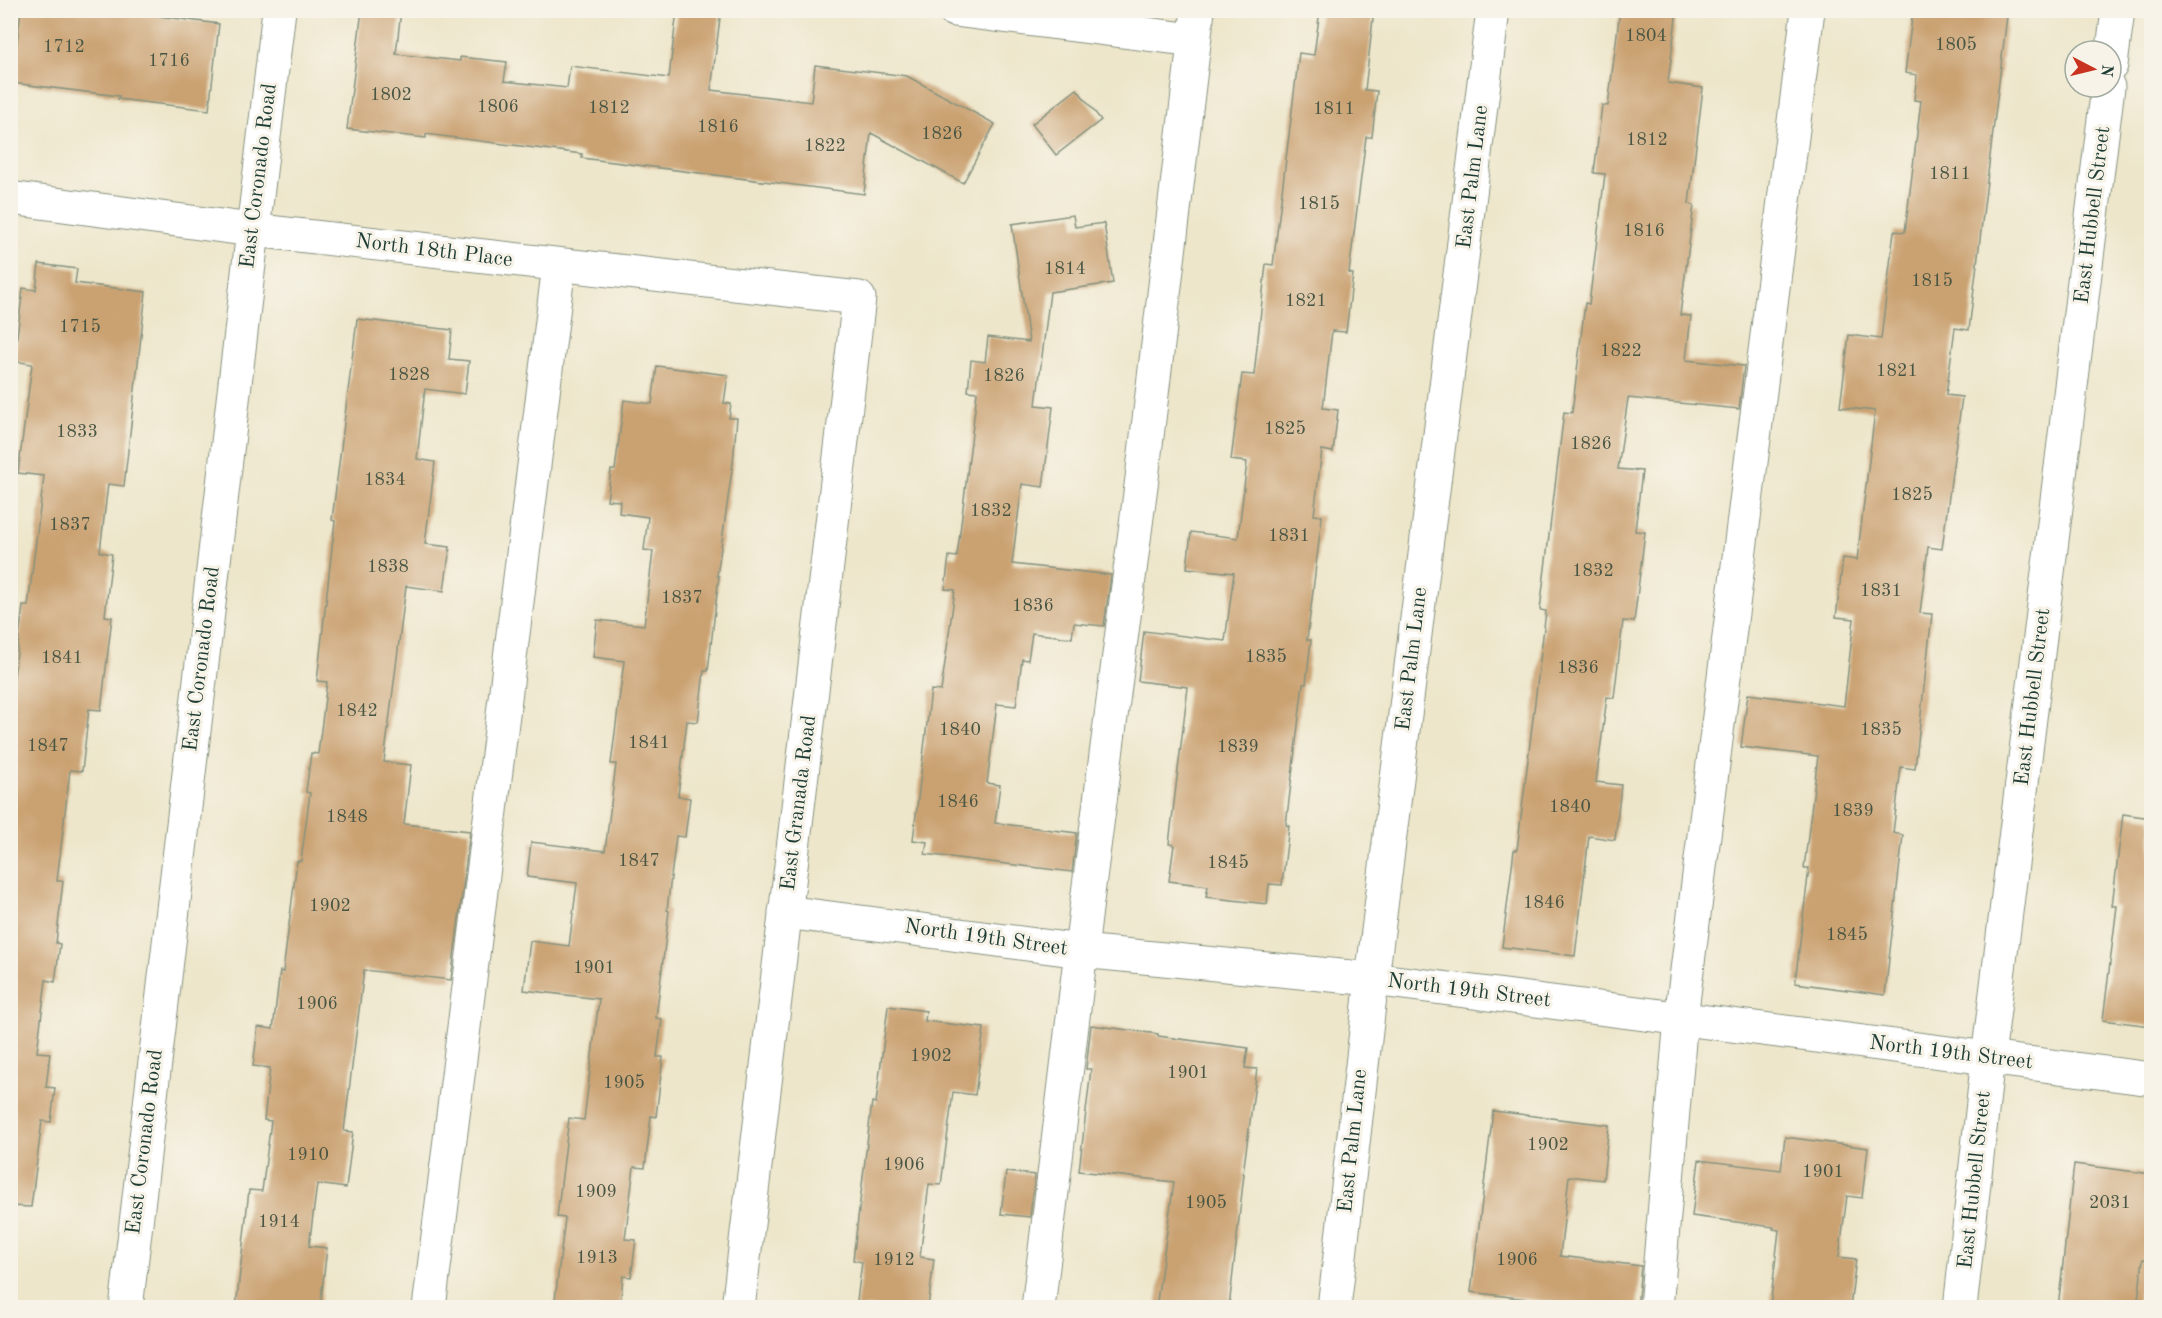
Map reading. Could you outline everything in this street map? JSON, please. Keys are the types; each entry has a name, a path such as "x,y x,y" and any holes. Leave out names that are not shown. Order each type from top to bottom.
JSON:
{"street":[{"name":"East Coronado Road","path":"126,1308 279,10"},
{"path":"954,10 1196,25 1038,1308"},
{"name":"East Palm Lane","path":"1334,1308 1371,979 1493,10"},
{"path":"1656,1308 1681,1018 1808,10"},
{"path":"2114,39 2118,10"},
{"name":"East Hubbell Street","path":"1960,1308 2107,99"},
{"name":"North 18th Place","path":"10,198 252,230 859,298"},
{"path":"429,1308 559,266"},
{"name":"East Granada Road","path":"738,1308 859,298"},
{"name":"North 19th Street","path":"786,912 1081,951 1371,979 2151,1079"}],"building":[{"path":"21,10 112,10 219,24 209,110 12,83"},
{"path":"362,10 401,10 396,54 460,61 460,57 507,62 504,81 567,88 570,66 669,78 677,10 721,10 711,90 811,102 815,65 907,76 995,124 963,183 871,133 864,194 582,158 582,154 426,134 426,138 347,129"},
{"path":"1320,10 1374,10 1365,90 1377,91 1372,137 1366,137 1349,273 1353,274 1346,332 1332,331 1323,408 1338,410 1333,452 1322,450 1314,515 1322,516 1307,640 1311,640 1306,684 1303,684 1286,825 1289,826 1282,885 1269,884 1267,904 1206,897 1208,886 1169,881 1174,845 1169,844 1188,687 1138,681 1144,631 1225,641 1234,573 1187,568 1191,532 1238,538 1247,462 1231,460 1242,374 1254,375 1266,264 1273,265 1299,53 1314,55"},
{"path":"1620,10 1677,10 1668,83 1703,88 1689,204 1694,205 1680,315 1691,316 1686,360 1744,366 1739,409 1628,398 1618,469 1642,471 1635,531 1645,532 1634,622 1623,621 1614,698 1607,697 1596,782 1621,785 1615,840 1589,836 1575,956 1502,947 1514,850 1517,850 1546,611 1540,610 1564,412 1572,413 1585,303 1589,304 1605,174 1594,173 1602,105 1608,106"},
{"path":"1913,10 1963,10 2007,16 1969,330 1955,328 1946,395 1962,397 1942,549 1928,547 1920,613 1932,614 1915,769 1901,767 1893,833 1903,835 1885,995 1795,983 1809,868 1804,868 1818,756 1741,747 1748,694 1844,706 1854,619 1836,617 1843,558 1857,560 1875,411 1840,407 1849,335 1881,339 1894,231 1905,232 1921,101 1914,100 1917,75 1905,73"},
{"path":"1077,89 1101,120 1056,155 1032,124"},
{"path":"1073,215 1075,227 1104,223 1113,283 1050,292 1036,405 1053,407 1043,487 1022,484 1012,564 1111,575 1104,626 1074,623 1072,638 1032,633 1028,660 1022,659 1016,706 997,704 987,783 1000,785 995,823 1077,833 1072,872 925,854 927,842 913,840 931,690 941,691 955,590 945,589 949,556 957,557 977,392 968,391 971,360 985,362 988,337 1029,342 1012,224"},
{"path":"39,264 77,269 75,283 146,292 124,486 108,484 100,552 112,554 105,616 112,617 101,710 89,709 82,771 70,770 57,881 63,881 56,943 60,944 55,982 46,980 37,1052 50,1053 46,1087 55,1088 51,1122 42,1121 31,1207 10,1206 10,708 23,606 28,606 44,476 18,473 32,364 14,361 23,288 36,290"},
{"path":"357,319 452,330 449,359 469,361 465,394 425,389 417,459 435,462 425,544 450,547 444,591 406,586 384,762 411,765 404,824 470,831 451,980 364,970 344,1131 353,1132 346,1188 317,1184 309,1246 327,1248 320,1308 236,1308 249,1190 262,1191 271,1121 264,1120 270,1068 253,1066 258,1027 273,1029 280,971 283,972 297,861 301,861 310,793 306,792 311,753 318,754 327,682 317,681 335,521 332,520"},
{"path":"657,366 728,375 724,403 731,404 729,418 737,418 733,463 717,576 719,576 708,671 704,671 698,722 687,721 678,796 690,798 685,837 676,836 667,910 669,911 656,1018 662,1019 657,1057 663,1057 656,1117 651,1116 645,1168 634,1167 625,1239 636,1240 631,1277 623,1276 620,1308 554,1308 565,1218 557,1217 569,1118 584,1120 599,999 524,990 530,941 569,946 577,883 527,877 531,842 605,851 616,764 611,764 624,661 593,657 597,620 644,625 653,551 644,550 648,517 619,513 620,501 607,500 611,470 615,470 624,400 652,404"},
{"path":"2123,814 2151,818 2151,1026 2103,1020 2117,906 2112,906"},
{"path":"888,1006 926,1011 925,1021 984,1028 975,1095 953,1092 941,1185 929,1184 920,1257 934,1259 928,1308 856,1308 862,1262 853,1260 872,1102 876,1103"},
{"path":"1091,1025 1248,1048 1245,1068 1257,1069 1229,1308 1156,1308 1174,1182 1079,1171 1091,1069 1086,1069"},
{"path":"1493,1111 1609,1125 1603,1180 1569,1176 1560,1256 1641,1266 1637,1308 1600,1308 1471,1292"},
{"path":"1785,1137 1868,1148 1862,1198 1847,1196 1839,1257 1856,1259 1850,1308 1770,1308 1779,1230 1773,1229 1774,1227 1692,1216 1699,1160 1781,1170"},
{"path":"2074,1164 2151,1174 2151,1260 2143,1259 2137,1308 2058,1308"},
{"path":"1006,1172 1035,1175 1030,1217 1001,1214"}]}
